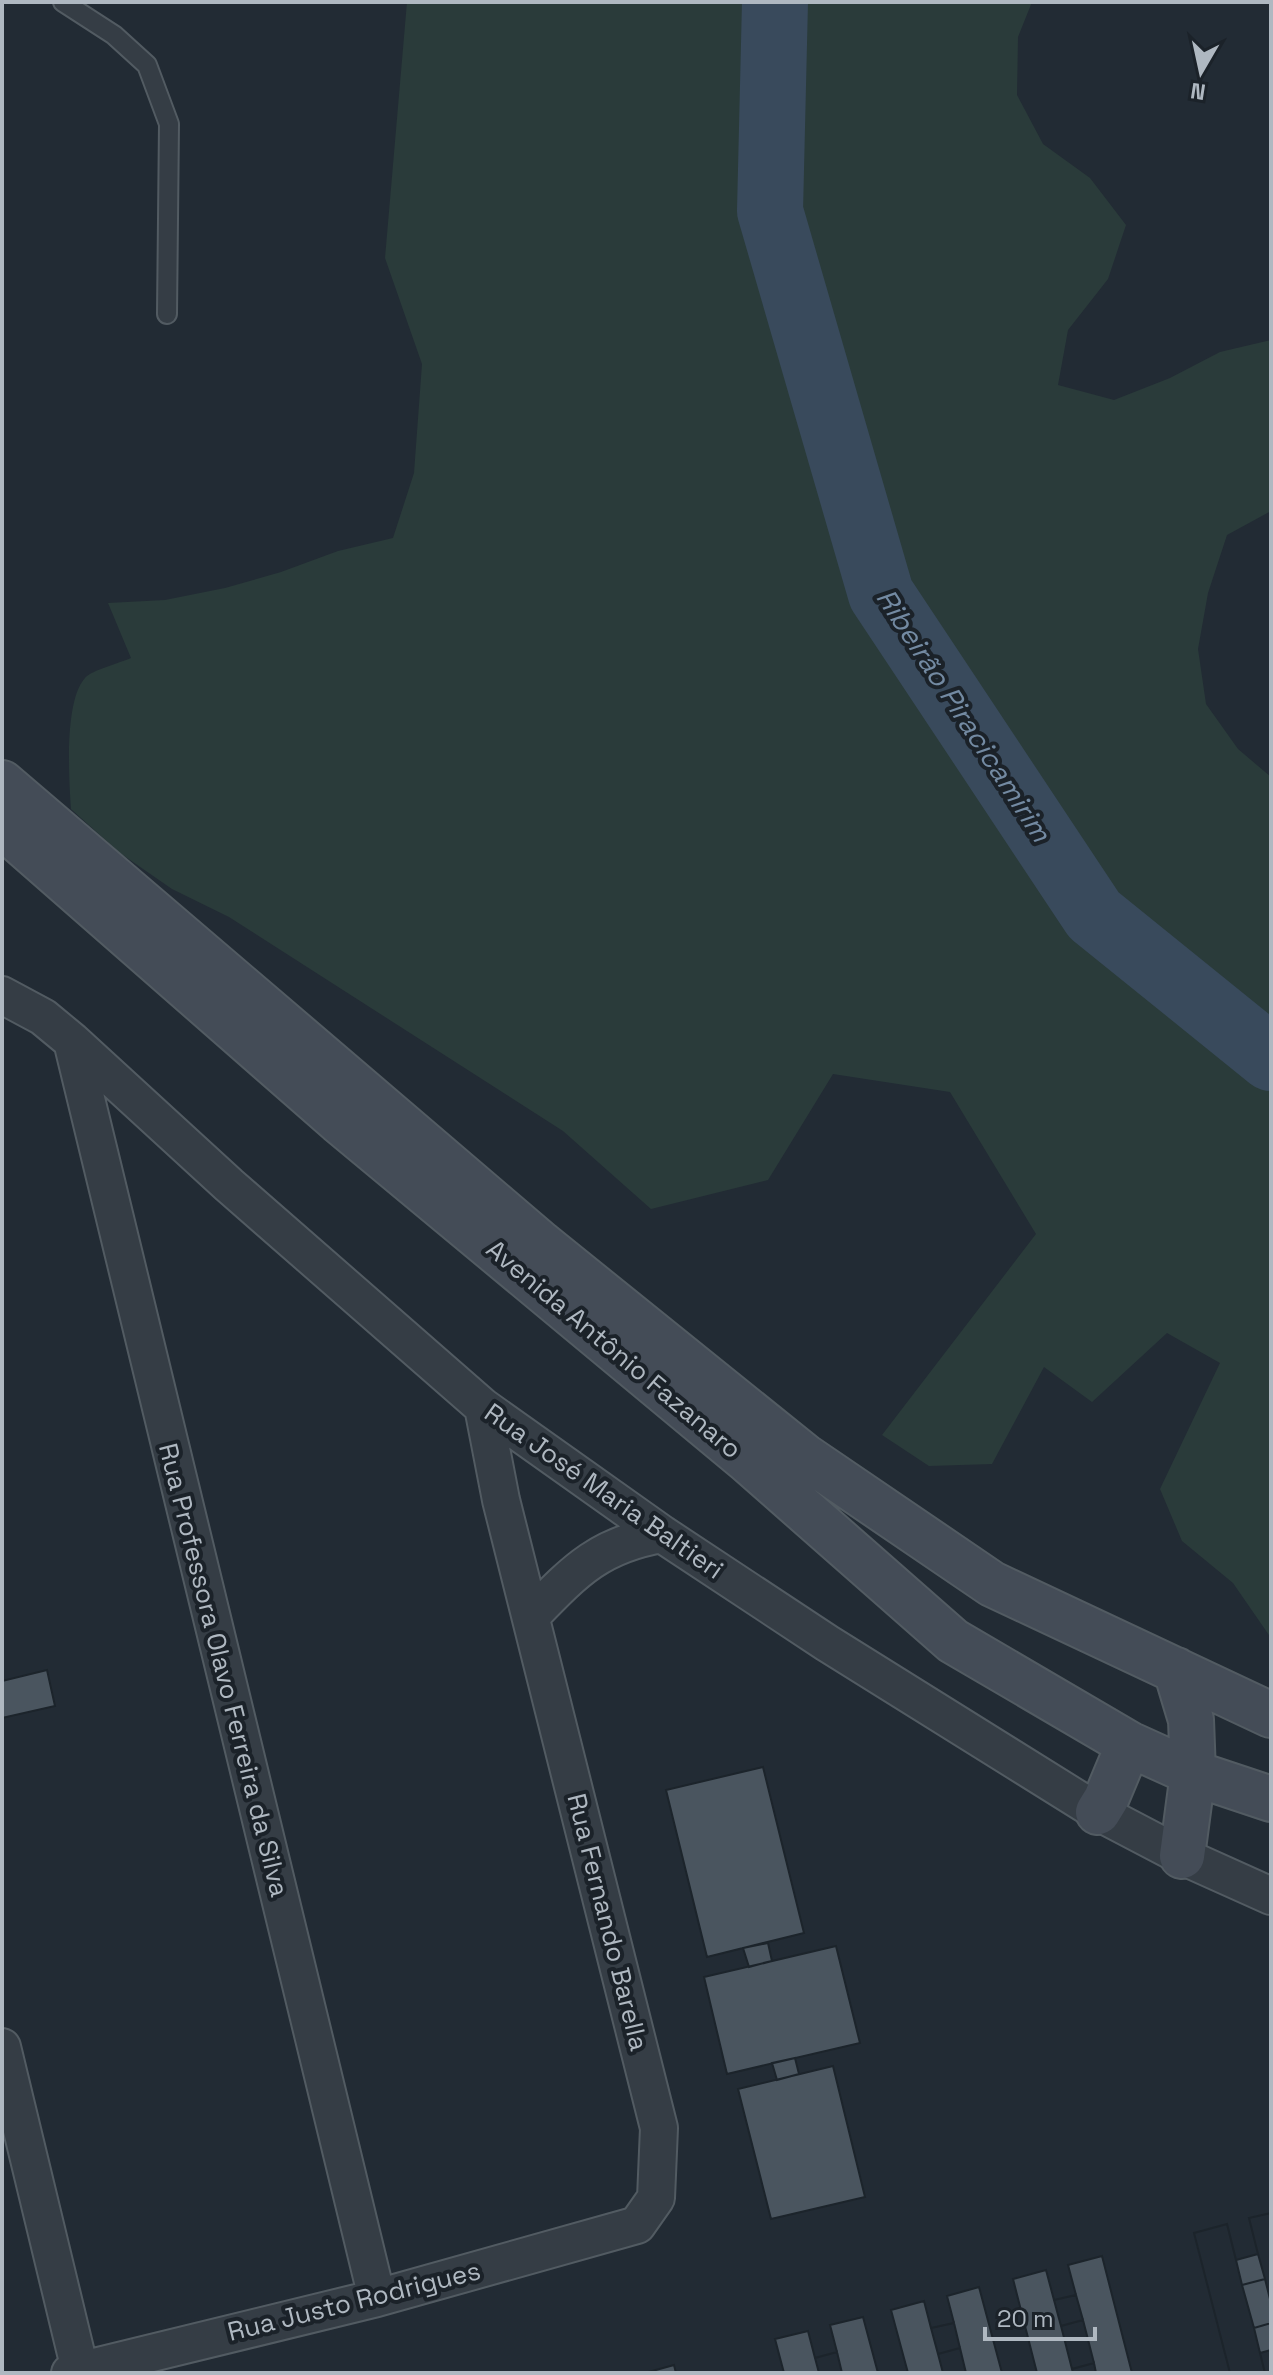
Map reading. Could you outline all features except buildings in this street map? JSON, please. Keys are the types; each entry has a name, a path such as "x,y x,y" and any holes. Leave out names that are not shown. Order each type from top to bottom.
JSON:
{"main road":[{"name":"Avenida Antônio Fazanaro","path":"2,783 541,1244 804,1456 992,1584 1271,1715"},
{"name":"Avenida Antônio Fazanaro","path":"2,826 339,1121 746,1459 953,1641 1129,1744 1193,1773 1271,1799"},
{"path":"953,1641 965,1610 975,1595 992,1584"},
{"path":"1176,1670 1191,1720 1193,1773 1182,1856"},
{"path":"1098,1812 1129,1744"}],"street":[{"name":"Rua José Maria Baltieri","path":"2,995 43,1017 72,1041 229,1185 483,1407 662,1534 827,1643 1098,1812 1182,1856 1271,1896"},
{"name":"Rua Professora Olavo Ferreira da Silva","path":"72,1041 377,2298"},
{"name":"Rua Fernando Barella","path":"483,1407 501,1500 659,2128 656,2198 637,2225"},
{"path":"531,1616 564,1582 597,1555 640,1537 662,1534"},
{"path":"2,2047 75,2372"},
{"name":"Rua Justo Rodrigues","path":"75,2372 377,2298 637,2225"}],"lane":[{"path":"63,2 114,35 147,65 169,124 167,314"}],"shaded area":[{"path":"407,2 1032,2 1018,37 1017,95 1043,144 1090,178 1126,225 1108,279 1068,330 1058,385 1114,400 1170,378 1220,352 1271,340 1271,511 1227,535 1208,593 1198,649 1206,704 1238,749 1271,777 1271,1638 1233,1583 1182,1541 1160,1489 1220,1363 1167,1333 1092,1402 1044,1367 992,1464 929,1466 882,1435 1036,1234 950,1092 833,1074 768,1180 651,1209 563,1131 229,917 172,889 120,853 71,809 69,741 78,689 89,675 131,658 108,603 165,600 225,588 338,551 393,538 414,473 422,364 385,258"}],"waterway":[{"name":"Ribeirão Piracicamirim","path":"775,2 770,211 881,594 1094,915 1271,1058"}]}
